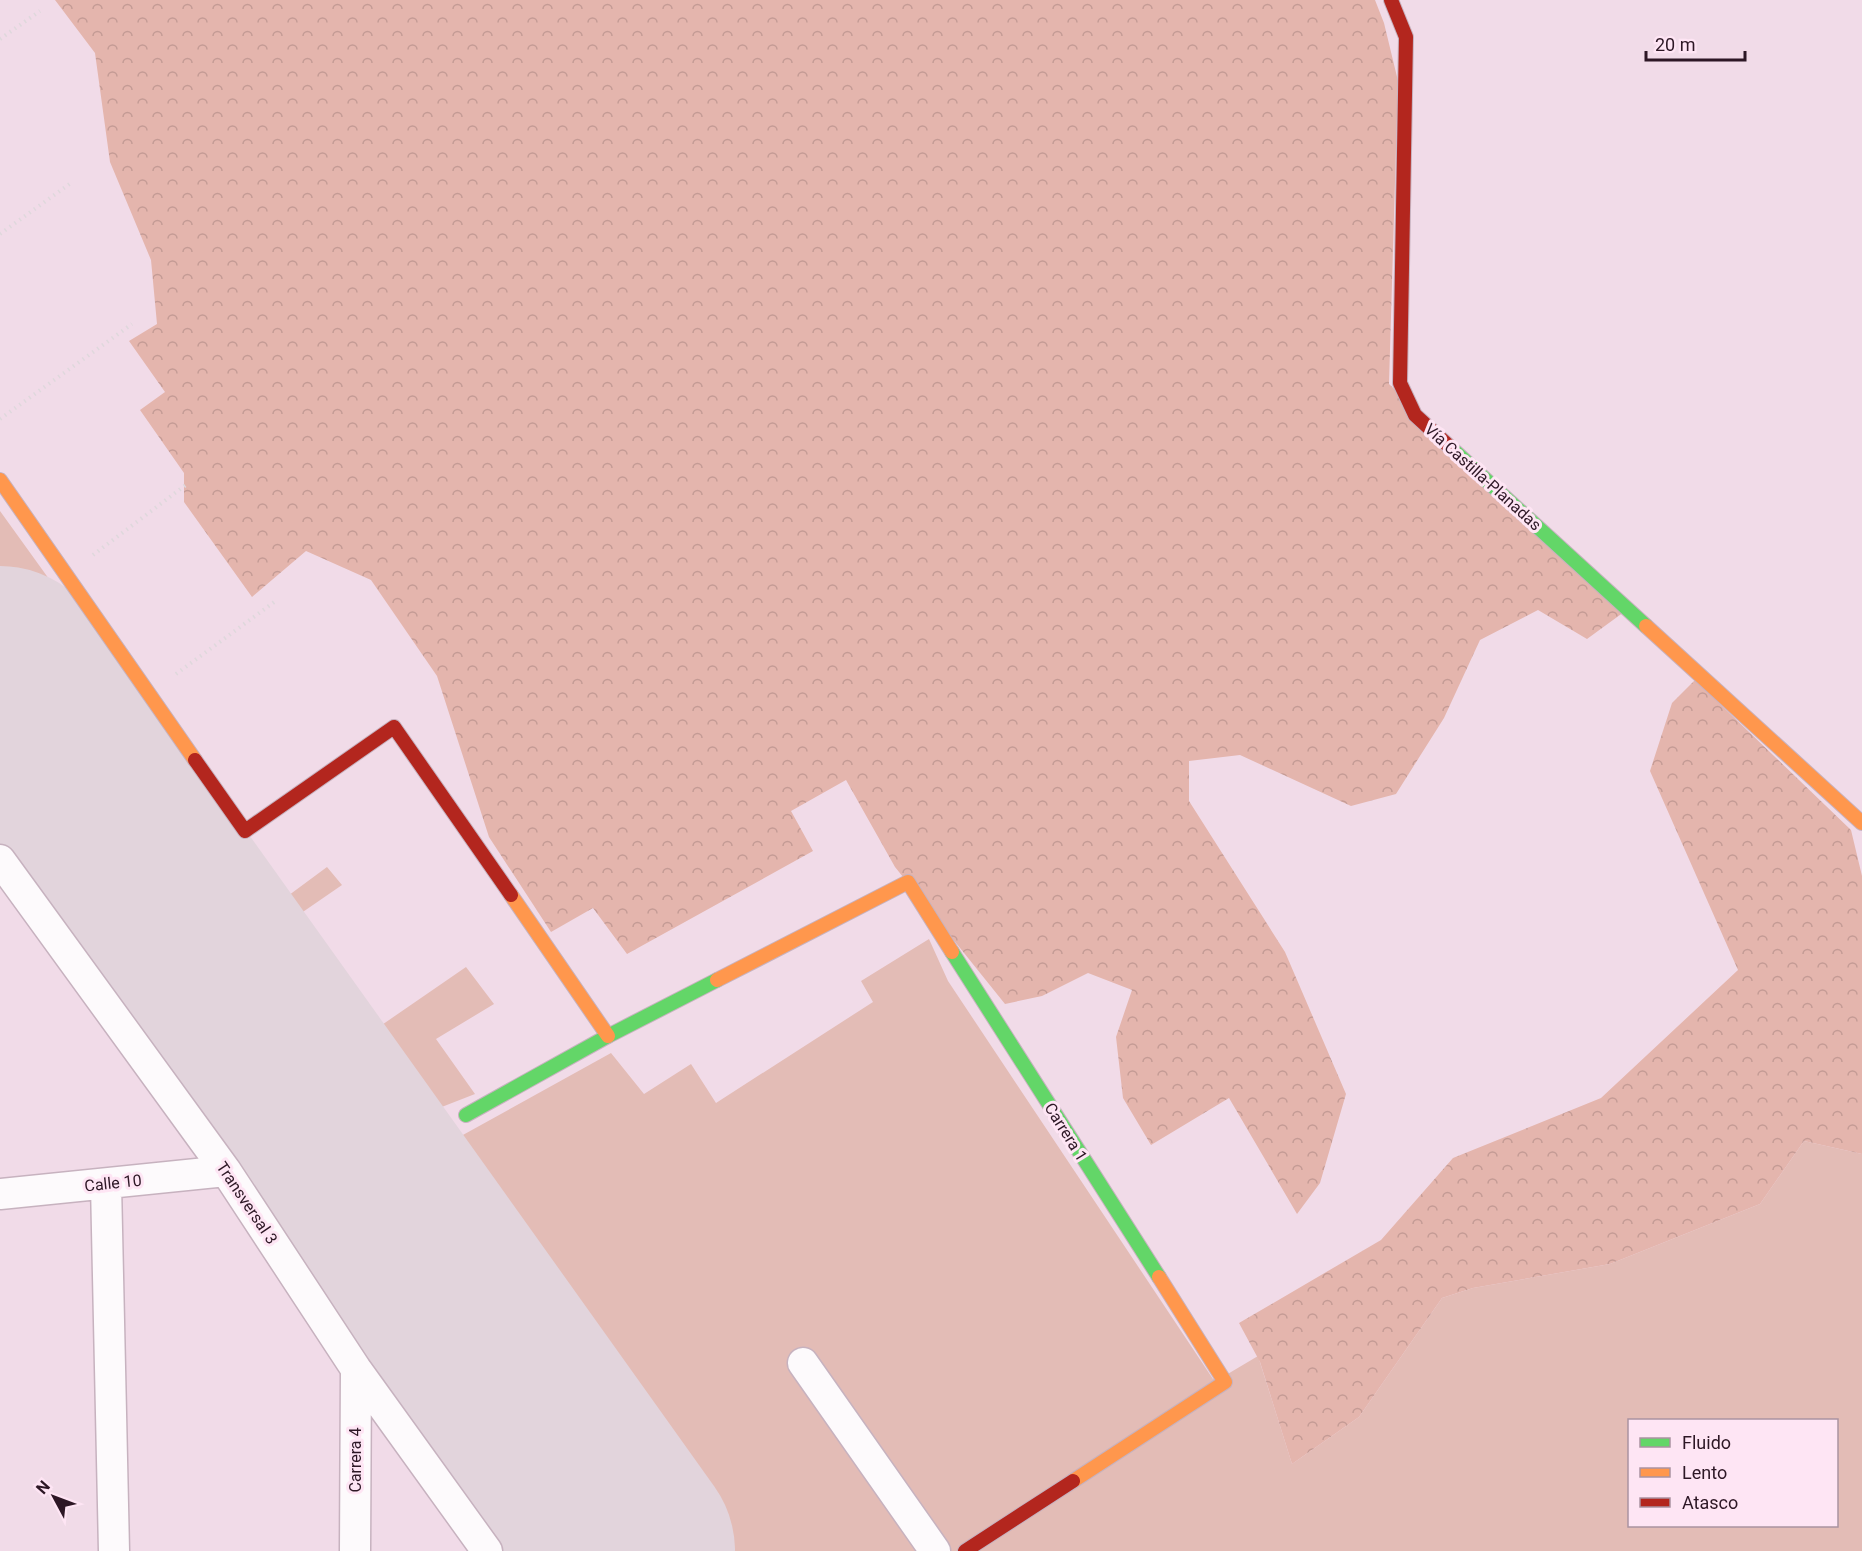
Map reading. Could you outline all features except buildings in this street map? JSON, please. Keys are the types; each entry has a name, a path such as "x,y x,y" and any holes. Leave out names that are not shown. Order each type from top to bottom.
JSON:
{"street":[{"name":"Vía Castilla-Planadas","path":"1391,0 1406,37 1400,383 1415,415 1862,823"},
{"path":"0,480 245,831 394,727 608,1036 466,1115"},
{"name":"Transversal 3","path":"0,860 226,1171 356,1369 487,1551"},
{"name":"Carrera 1","path":"608,1036 908,882 1225,1382 965,1551"},
{"name":"Calle 10","path":"0,1194 226,1171"},
{"path":"106,1184 114,1551"},
{"path":"803,1363 935,1551"},
{"name":"Carrera 4","path":"355,1551 356,1369"}],"path":[{"path":"0,39 40,11"},
{"path":"0,234 71,183"},
{"path":"0,419 132,324"},
{"path":"66,575 187,484"},
{"path":"149,694 277,600"}],"shaded area":[{"path":"0,511 281,901 327,867 342,885 281,927 360,1040 466,967 494,1004 436,1039 475,1094 434,1110 452,1141 611,1053 644,1094 691,1064 716,1103 873,1002 861,981 929,939 948,981 1213,1379 1226,1375 1258,1356 1292,1464 1359,1417 1442,1298 1473,1288 1610,1264 1760,1204 1804,1141 1862,1154 1862,1551 504,1551 232,1168 0,848"}],"green space":[{"path":"55,0 1375,0 1384,23 1398,81 1389,384 1624,612 1587,639 1538,610 1480,640 1444,718 1396,794 1351,806 1240,755 1189,761 1189,801 1285,952 1346,1094 1320,1183 1297,1214 1229,1098 1151,1145 1123,1098 1116,1037 1132,990 1088,973 1042,996 1005,1004 895,867 846,780 791,811 813,851 627,954 593,908 551,932 489,837 437,676 371,580 306,551 252,597 184,502 184,473 140,410 165,392 129,341 157,324 151,260 110,162 95,53"},
{"path":"1695,680 1851,830 1862,876 1862,1154 1804,1141 1760,1204 1610,1264 1473,1288 1442,1298 1359,1417 1292,1464 1260,1362 1239,1323 1381,1240 1453,1158 1601,1098 1738,970 1650,771 1672,703"}],"runway":[{"path":"0,677 624,1551"}],"traffic: fast":[{"path":"1451,448 1646,626"},
{"path":"952,952 1159,1277"},
{"path":"466,1115 608,1036 717,980"}],"traffic: slow":[{"path":"0,480 195,760"},
{"path":"1646,626 1862,823"},
{"path":"717,980 908,882 952,952"},
{"path":"511,895 608,1036"},
{"path":"1073,1481 1225,1382 1159,1277"}],"traffic: jam":[{"path":"1391,0 1406,37 1400,383 1415,415 1451,448"},
{"path":"195,760 245,831 394,727 511,895"},
{"path":"965,1551 1073,1481"}]}
